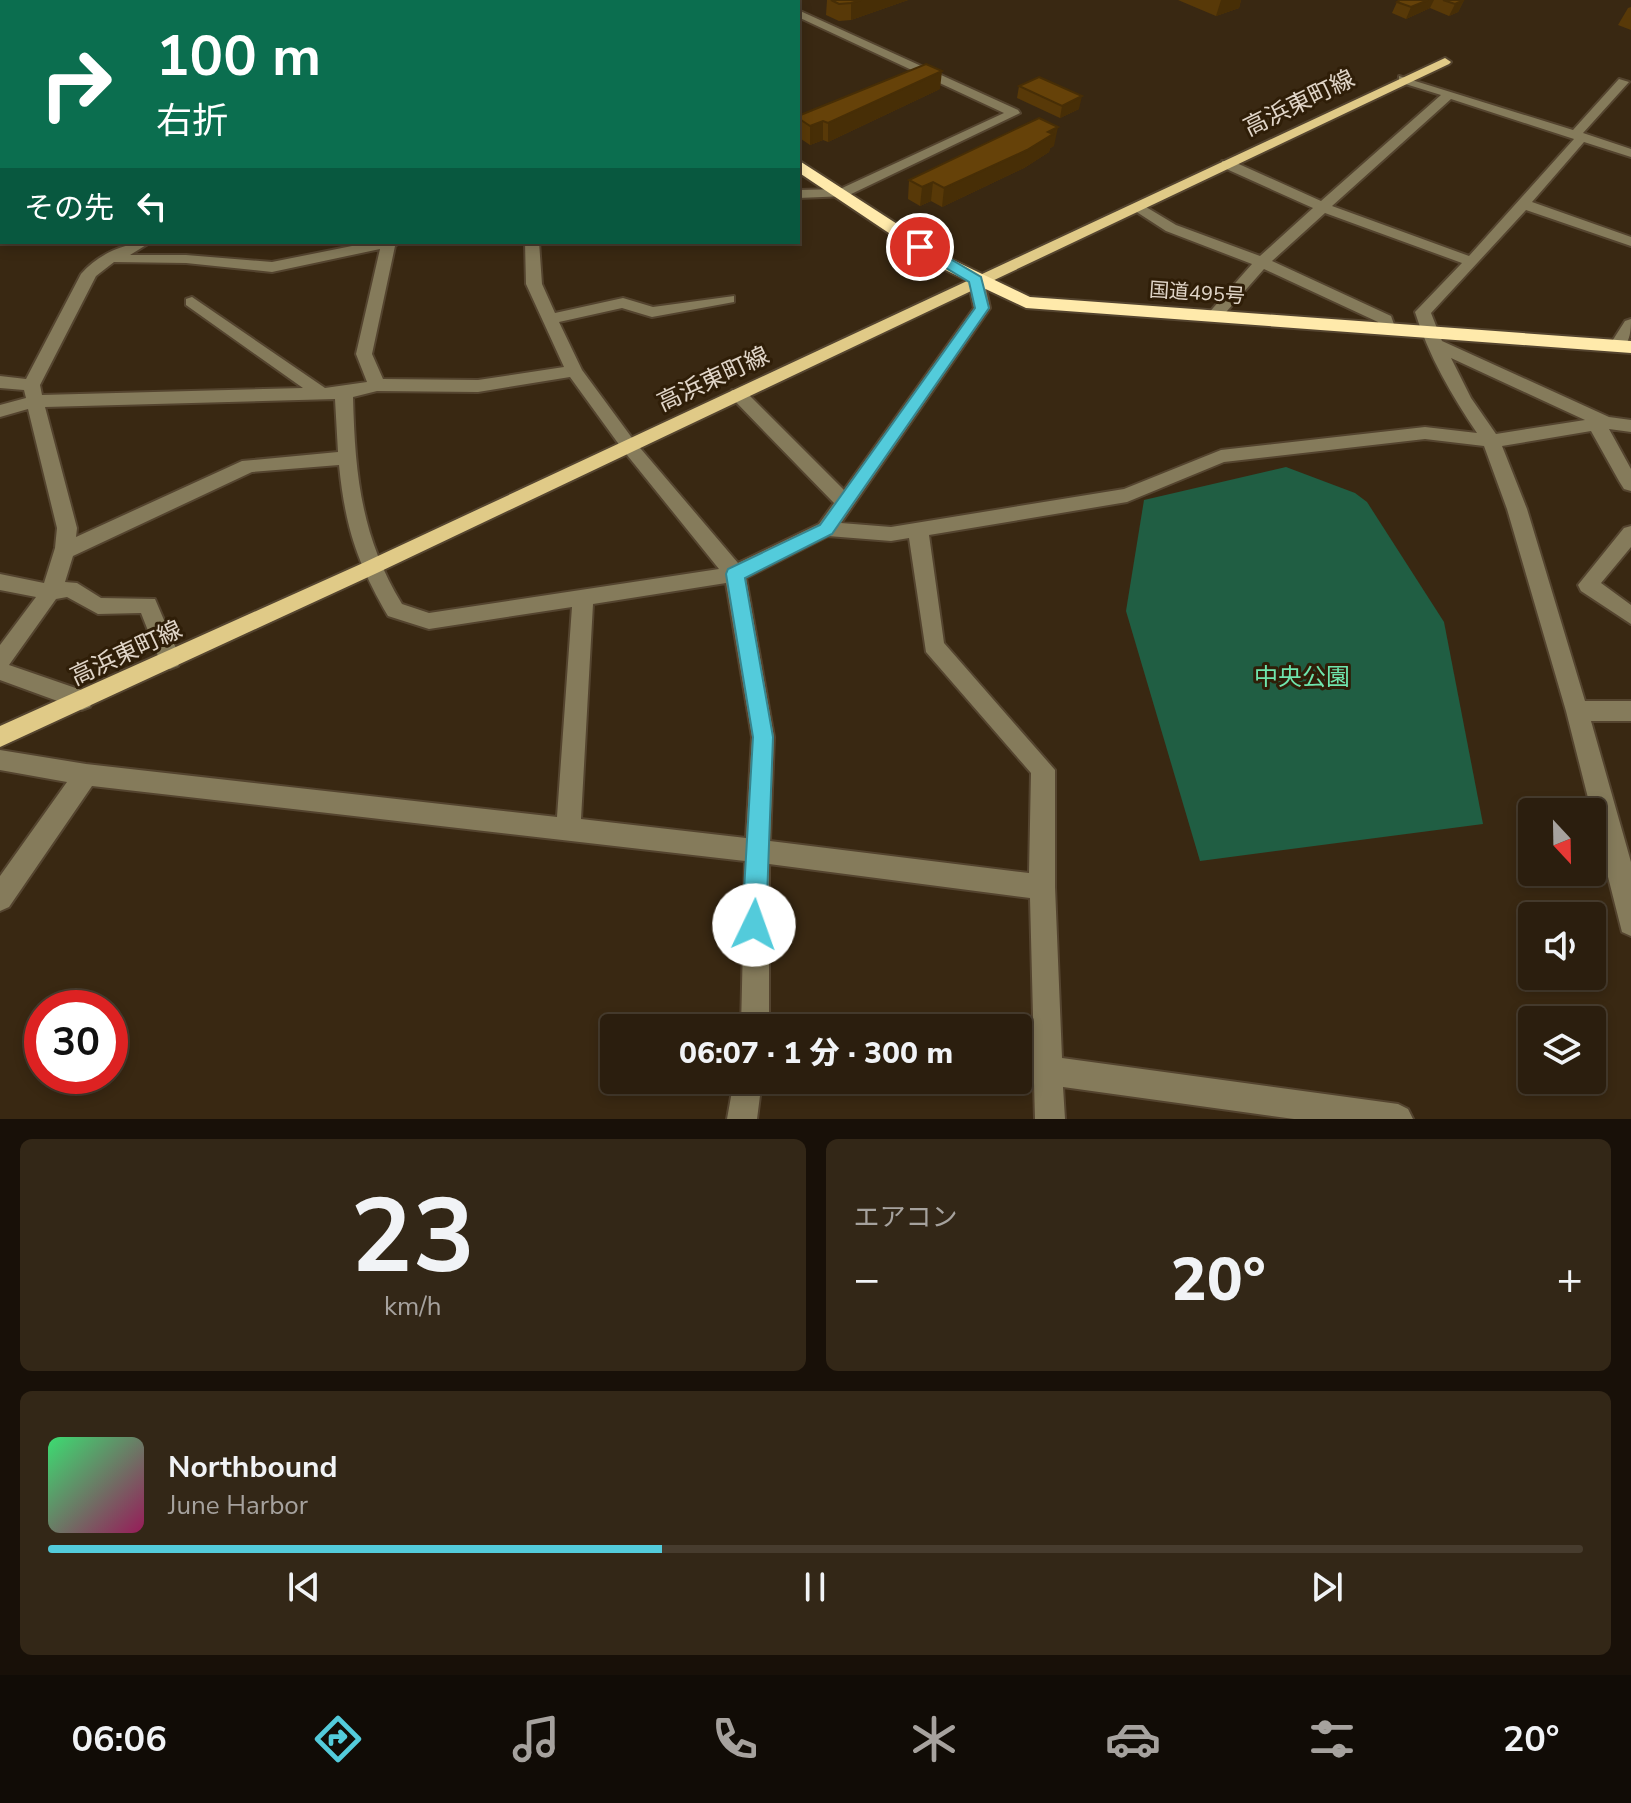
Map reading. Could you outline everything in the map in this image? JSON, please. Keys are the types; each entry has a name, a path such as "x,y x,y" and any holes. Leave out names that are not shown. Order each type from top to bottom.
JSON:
{"highway":[{"name":"国道495号","path":"800,166 976,280 1026,302 1388,330 1432,339 1624,347"}],"main road":[{"name":"高浜東町線","path":"0,737 370,568 1403,79 1445,62"}],"street":[{"path":"800,14 1014,113 842,193 800,194"},
{"path":"1403,79 1631,153"},
{"path":"1623,82 1523,204 1423,312 1432,339 1463,399 1491,441 1517,509 1628,886 1631,923"},
{"path":"1214,316 1262,262 1448,95"},
{"path":"1227,164 1324,208 1472,262"},
{"path":"1523,204 1631,242"},
{"path":"1136,207 1171,228 1262,262 1385,319 1388,330"},
{"path":"108,244 106,248 115,259"},
{"path":"0,411 34,393 89,274 99,264 115,259 141,244"},
{"path":"115,259 186,259 272,267 391,244 364,354 377,385"},
{"path":"532,244 534,284 574,371 629,446 735,574 763,737 755,1014"},
{"path":"344,393 347,458 370,568 395,610 429,621 735,574 826,529 982,308 976,280"},
{"path":"549,319 623,303 652,312 728,299"},
{"path":"192,302 321,393"},
{"path":"1624,347 1631,324"},
{"path":"1432,339 1600,424 1622,473 1631,484"},
{"path":"0,382 34,393 344,393 377,385 478,386 574,371"},
{"path":"0,661 51,592 67,550 67,528 34,393"},
{"path":"738,394 845,503"},
{"path":"826,529 891,534 1127,495 1221,456 1425,433 1491,441 1600,424 1631,426"},
{"path":"67,550 249,466 347,458"},
{"path":"918,529 934,646 1043,770 1042,887 1050,1119"},
{"path":"1627,545 1588,585 1631,616"},
{"path":"0,582 51,592 70,589 98,606 148,605 170,660"},
{"path":"568,831 583,599"},
{"path":"0,671 82,700"},
{"path":"1577,711 1631,711"},
{"path":"0,760 86,775 758,851 1042,887"},
{"path":"0,898 86,775"},
{"path":"1032,1068 1398,1119"},
{"path":"742,1119 746,1094"}],"green space":[{"name":"中央公園","path":"1286,467 1355,493 1367,502 1444,622 1483,824 1200,861 1126,611 1144,500"}],"building":[{"path":"831,0 861,0 839,4"},
{"path":"1428,0 1411,7 1397,2"},
{"path":"1443,0 1464,0 1455,4"},
{"path":"926,64 942,71 828,123 823,121 810,126 800,119 800,115"},
{"path":"1039,77 1082,96 1062,106 1019,86"},
{"path":"1039,118 1058,127 1048,132 1053,134 1027,150 944,188 933,182 922,187 909,180"}],"route":[{"path":"754,925 763,737 735,574 826,529 954,352 982,308 976,280 920,247"}]}
